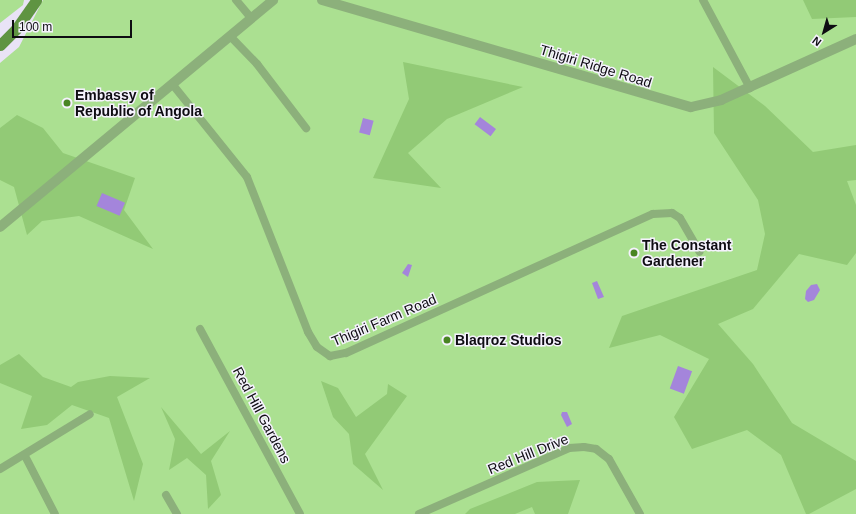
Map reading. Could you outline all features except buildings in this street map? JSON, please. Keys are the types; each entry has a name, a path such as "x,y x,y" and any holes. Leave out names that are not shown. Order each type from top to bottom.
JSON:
{"main road":[{"path":"0,45 16,30 36,0"}],"street":[{"path":"236,0 251,18"},
{"path":"0,227 273,0"},
{"name":"Thigiri Ridge Road","path":"322,0 679,106 700,107 750,88 856,39"},
{"path":"703,0 750,88"},
{"path":"230,36 257,64 306,128"},
{"name":"Thigiri Farm Road","path":"173,84 237,162 252,186 308,332 317,347 330,356 346,353 653,214 672,212 680,218 700,252"},
{"name":"Red Hill Gardens","path":"200,329 300,514"},
{"path":"0,469 25,456 90,414"},
{"name":"Red Hill Drive","path":"419,514 569,448 584,447 596,449 609,459 640,514"},
{"path":"25,456 55,514"},
{"path":"166,495 177,514"}],"green space":[{"path":"0,0 24,0 23,5 0,23"},
{"path":"43,0 856,0 856,514 0,514 0,63 19,47"},
{"path":"803,0 856,0 856,17 812,19"},
{"path":"403,62 523,87 447,119 408,153 441,188 373,178 409,99"},
{"path":"713,67 765,106 813,152 856,145 856,180 847,181 856,205 856,253 847,265 799,254 753,309 718,324 753,364 792,423 856,461 856,489 809,514 806,514 781,455 747,430 692,449 674,417 709,359 660,335 609,348 622,316 757,270 765,234 758,200 714,133"},
{"path":"17,115 43,128 63,153 135,178 124,210 153,249 79,216 42,221 27,235 14,187 0,180 0,128"},
{"path":"19,354 43,377 71,387 78,382 110,376 150,378 117,397 143,464 134,501 109,418 72,405 47,425 21,429 32,396 0,383 0,365"},
{"path":"321,381 338,388 356,417 387,394 388,384 407,396 365,454 383,490 353,464 349,434 333,417"},
{"path":"161,407 201,454 230,431 211,461 221,495 208,509 206,475 187,458 169,470 175,439"},
{"path":"580,480 568,514 535,514 532,507 515,514 465,514 470,509 537,482"}],"shaded area":[{"path":"480,117 496,129 491,136 475,124"},
{"path":"363,118 374,121 370,135 359,132"},
{"path":"102,193 125,203 120,216 97,206"},
{"path":"408,264 412,265 408,277 402,273"},
{"path":"597,281 604,297 598,299 592,283"},
{"path":"817,284 820,290 814,300 808,302 805,299 806,291 811,285"},
{"path":"678,366 692,371 684,394 670,389"},
{"path":"562,412 567,412 572,424 567,427 561,415"}],"place":[{"name":"Embassy of Republic of Angola","path":"67,103"},
{"name":"The Constant Gardener","path":"634,253"},
{"name":"Blaqroz Studios","path":"447,340"}]}
